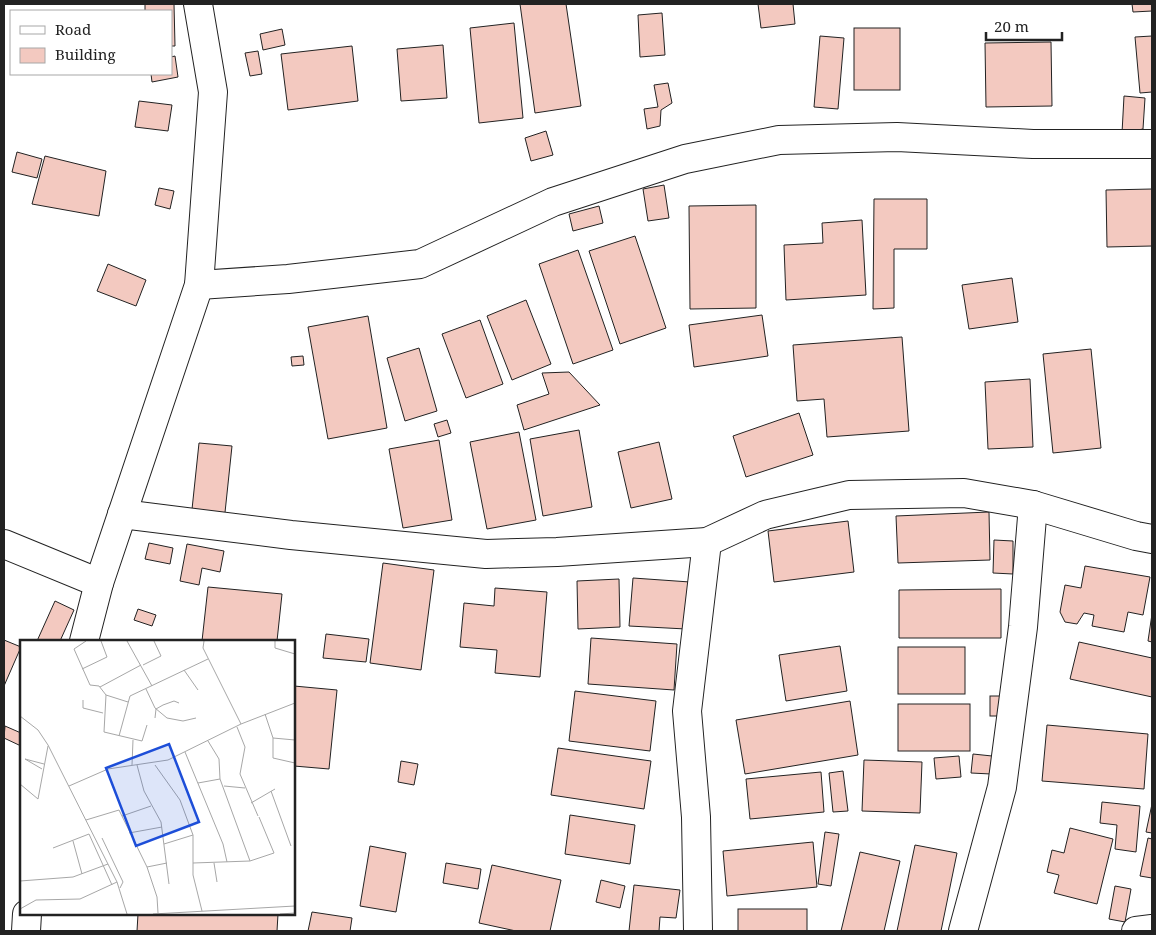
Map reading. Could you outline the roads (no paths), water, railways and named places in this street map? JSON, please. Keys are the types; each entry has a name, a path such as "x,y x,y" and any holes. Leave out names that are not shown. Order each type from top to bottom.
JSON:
{"street":[{"path":"84,640 122,514 199,285 213,92 198,4"},
{"path":"199,285 288,279 420,264 553,202 685,159 779,140 897,137 1034,144 1152,144"},
{"path":"122,514 291,535 486,554 707,542 766,515 849,495 964,493 1033,505 1136,536 1152,539"},
{"path":"963,931 1002,787 1023,627 1033,505"},
{"path":"698,931 696,817 687,711 707,542"},
{"path":"4,544 100,583"},
{"path":"26,931 27,915"},
{"path":"1136,931 1152,929"}]}
